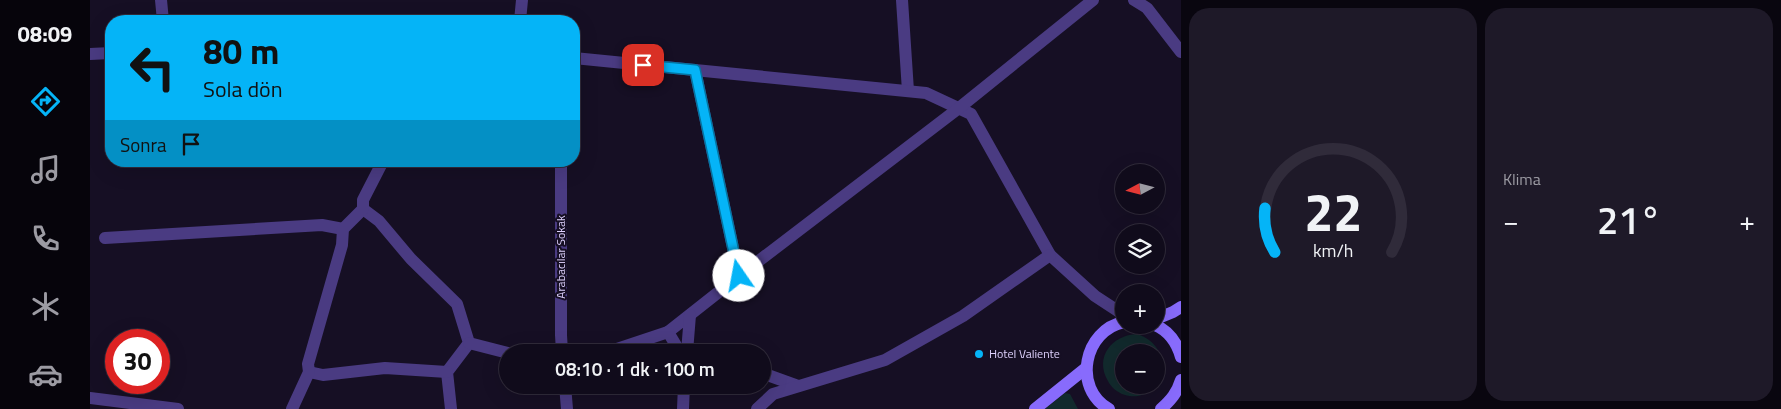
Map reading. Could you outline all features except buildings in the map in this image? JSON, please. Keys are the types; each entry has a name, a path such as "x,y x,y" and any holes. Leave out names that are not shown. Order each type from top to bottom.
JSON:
{"main road":[{"path":"1165,315 1181,306"},
{"path":"1109,409 1094,396 1088,383 1086,368 1088,354 1095,340 1105,330 1115,324"},
{"path":"1165,332 1171,336 1181,357"},
{"path":"1035,409 1086,368"},
{"path":"1161,409 1171,400 1179,388 1181,380"}],"street":[{"path":"161,0 163,15"},
{"path":"521,15 522,0"},
{"path":"902,0 908,91"},
{"path":"632,344 668,332 958,108 1092,0"},
{"path":"1134,0 1146,8 1181,52"},
{"path":"90,54 105,53"},
{"path":"580,59 926,93 971,114 1050,255 1095,296 1115,309"},
{"path":"695,70 739,276"},
{"path":"292,409 309,372 308,364 342,245 343,229 363,209 363,200 380,167"},
{"name":"Arabacılar Sokak","path":"561,167 562,344"},
{"path":"363,209 379,220 412,259 457,304 469,343"},
{"path":"105,238 322,225 343,229"},
{"path":"757,409 773,394 886,360 963,316 1050,255"},
{"path":"688,344 690,315"},
{"path":"668,332 675,344"},
{"path":"469,343 499,351"},
{"path":"451,409 447,372 469,343"},
{"path":"309,372 323,374 385,368 447,372"},
{"path":"771,376 798,386"},
{"path":"566,394 568,409"},
{"path":"683,409 684,394"},
{"path":"90,398 178,409"}],"green space":[{"path":"1137,334 1153,344 1115,344 1115,389 1108,381 1103,364 1104,356 1108,349 1120,338"},
{"path":"1065,393 1070,394 1078,409 1045,409"},
{"path":"1122,394 1143,394 1136,396"}],"place":[{"name":"Hotel Valiente","path":"979,354"}],"route":[{"path":"643,65 695,70 739,276"}]}
